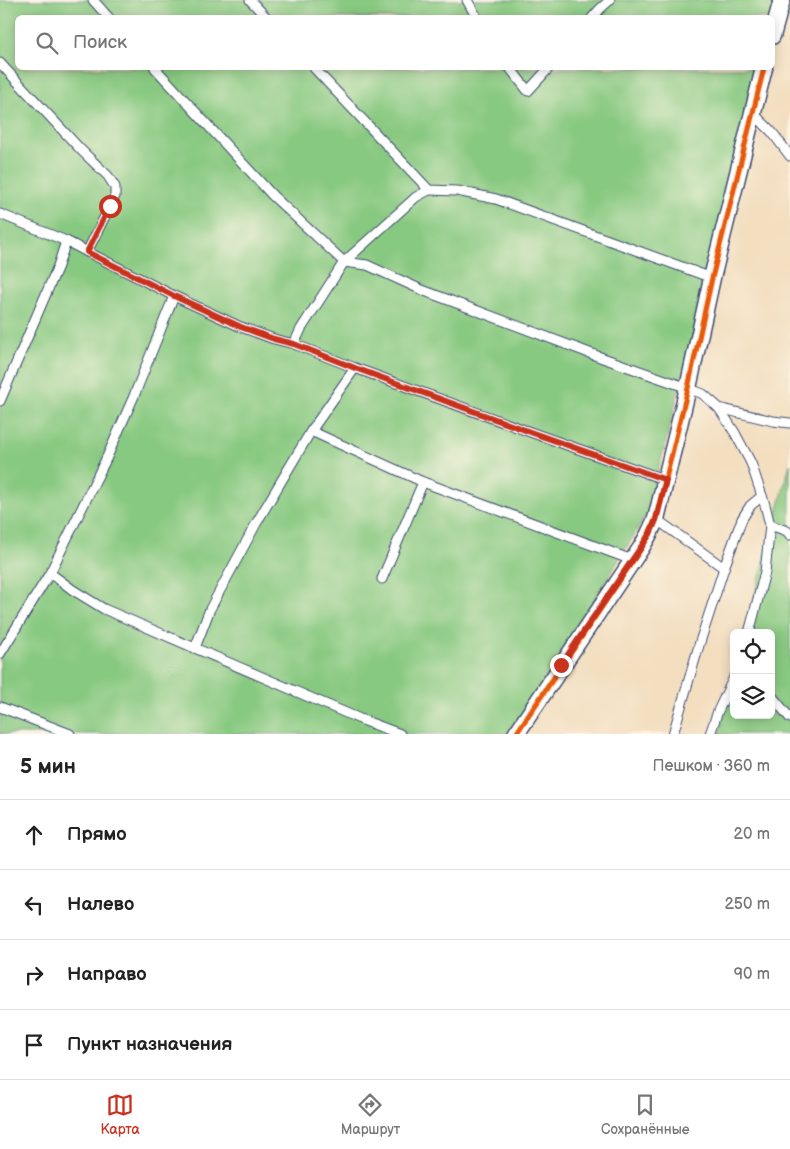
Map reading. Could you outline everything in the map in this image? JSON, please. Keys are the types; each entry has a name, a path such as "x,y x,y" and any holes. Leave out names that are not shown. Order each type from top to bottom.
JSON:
{"street":[{"path":"775,25 782,0"},
{"path":"516,734 650,534 656,520 712,278 764,70"}],"lane":[{"path":"93,0 106,15"},
{"path":"250,0 264,15"},
{"path":"467,0 475,15"},
{"path":"595,0 600,9"},
{"path":"595,15 610,0"},
{"path":"0,63 81,150 108,176 115,187 115,196 87,252"},
{"path":"158,70 273,196 344,262 367,265 422,290 688,388 703,394 719,408 751,463 770,525 765,572 750,629"},
{"path":"316,70 430,190"},
{"path":"512,70 528,91 546,70"},
{"path":"753,113 772,132 790,156"},
{"path":"294,344 301,329 344,262 416,197 430,190 457,191 496,199 712,278"},
{"path":"0,214 66,242 241,327 294,344 355,368 666,480"},
{"path":"0,401 58,266 66,242"},
{"path":"0,654 50,572 107,457 174,296"},
{"path":"195,648 210,608 257,522 311,431 355,368"},
{"path":"719,408 772,421 790,423"},
{"path":"311,431 423,482 632,560"},
{"path":"382,579 423,482"},
{"path":"673,734 724,568 742,520 750,506 762,496"},
{"path":"656,520 724,568"},
{"path":"770,525 787,531 790,535"},
{"path":"50,572 73,590 104,609 360,719 400,734"},
{"path":"710,734 718,711 730,686"},
{"path":"775,700 790,718"},
{"path":"0,707 70,734"}],"green space":[{"path":"0,0 780,0 773,15 15,15 15,70 761,70 647,514 511,734 0,734"},
{"path":"790,464 790,734 719,734 730,692 730,719 775,719 775,629 746,629"}],"cycle path":[{"path":"516,734 641,548 656,519 688,388 712,278 764,70"}],"route":[{"path":"110,206 87,252 174,296 241,327 294,344 355,368 666,480 656,520 650,534 561,665"}]}
